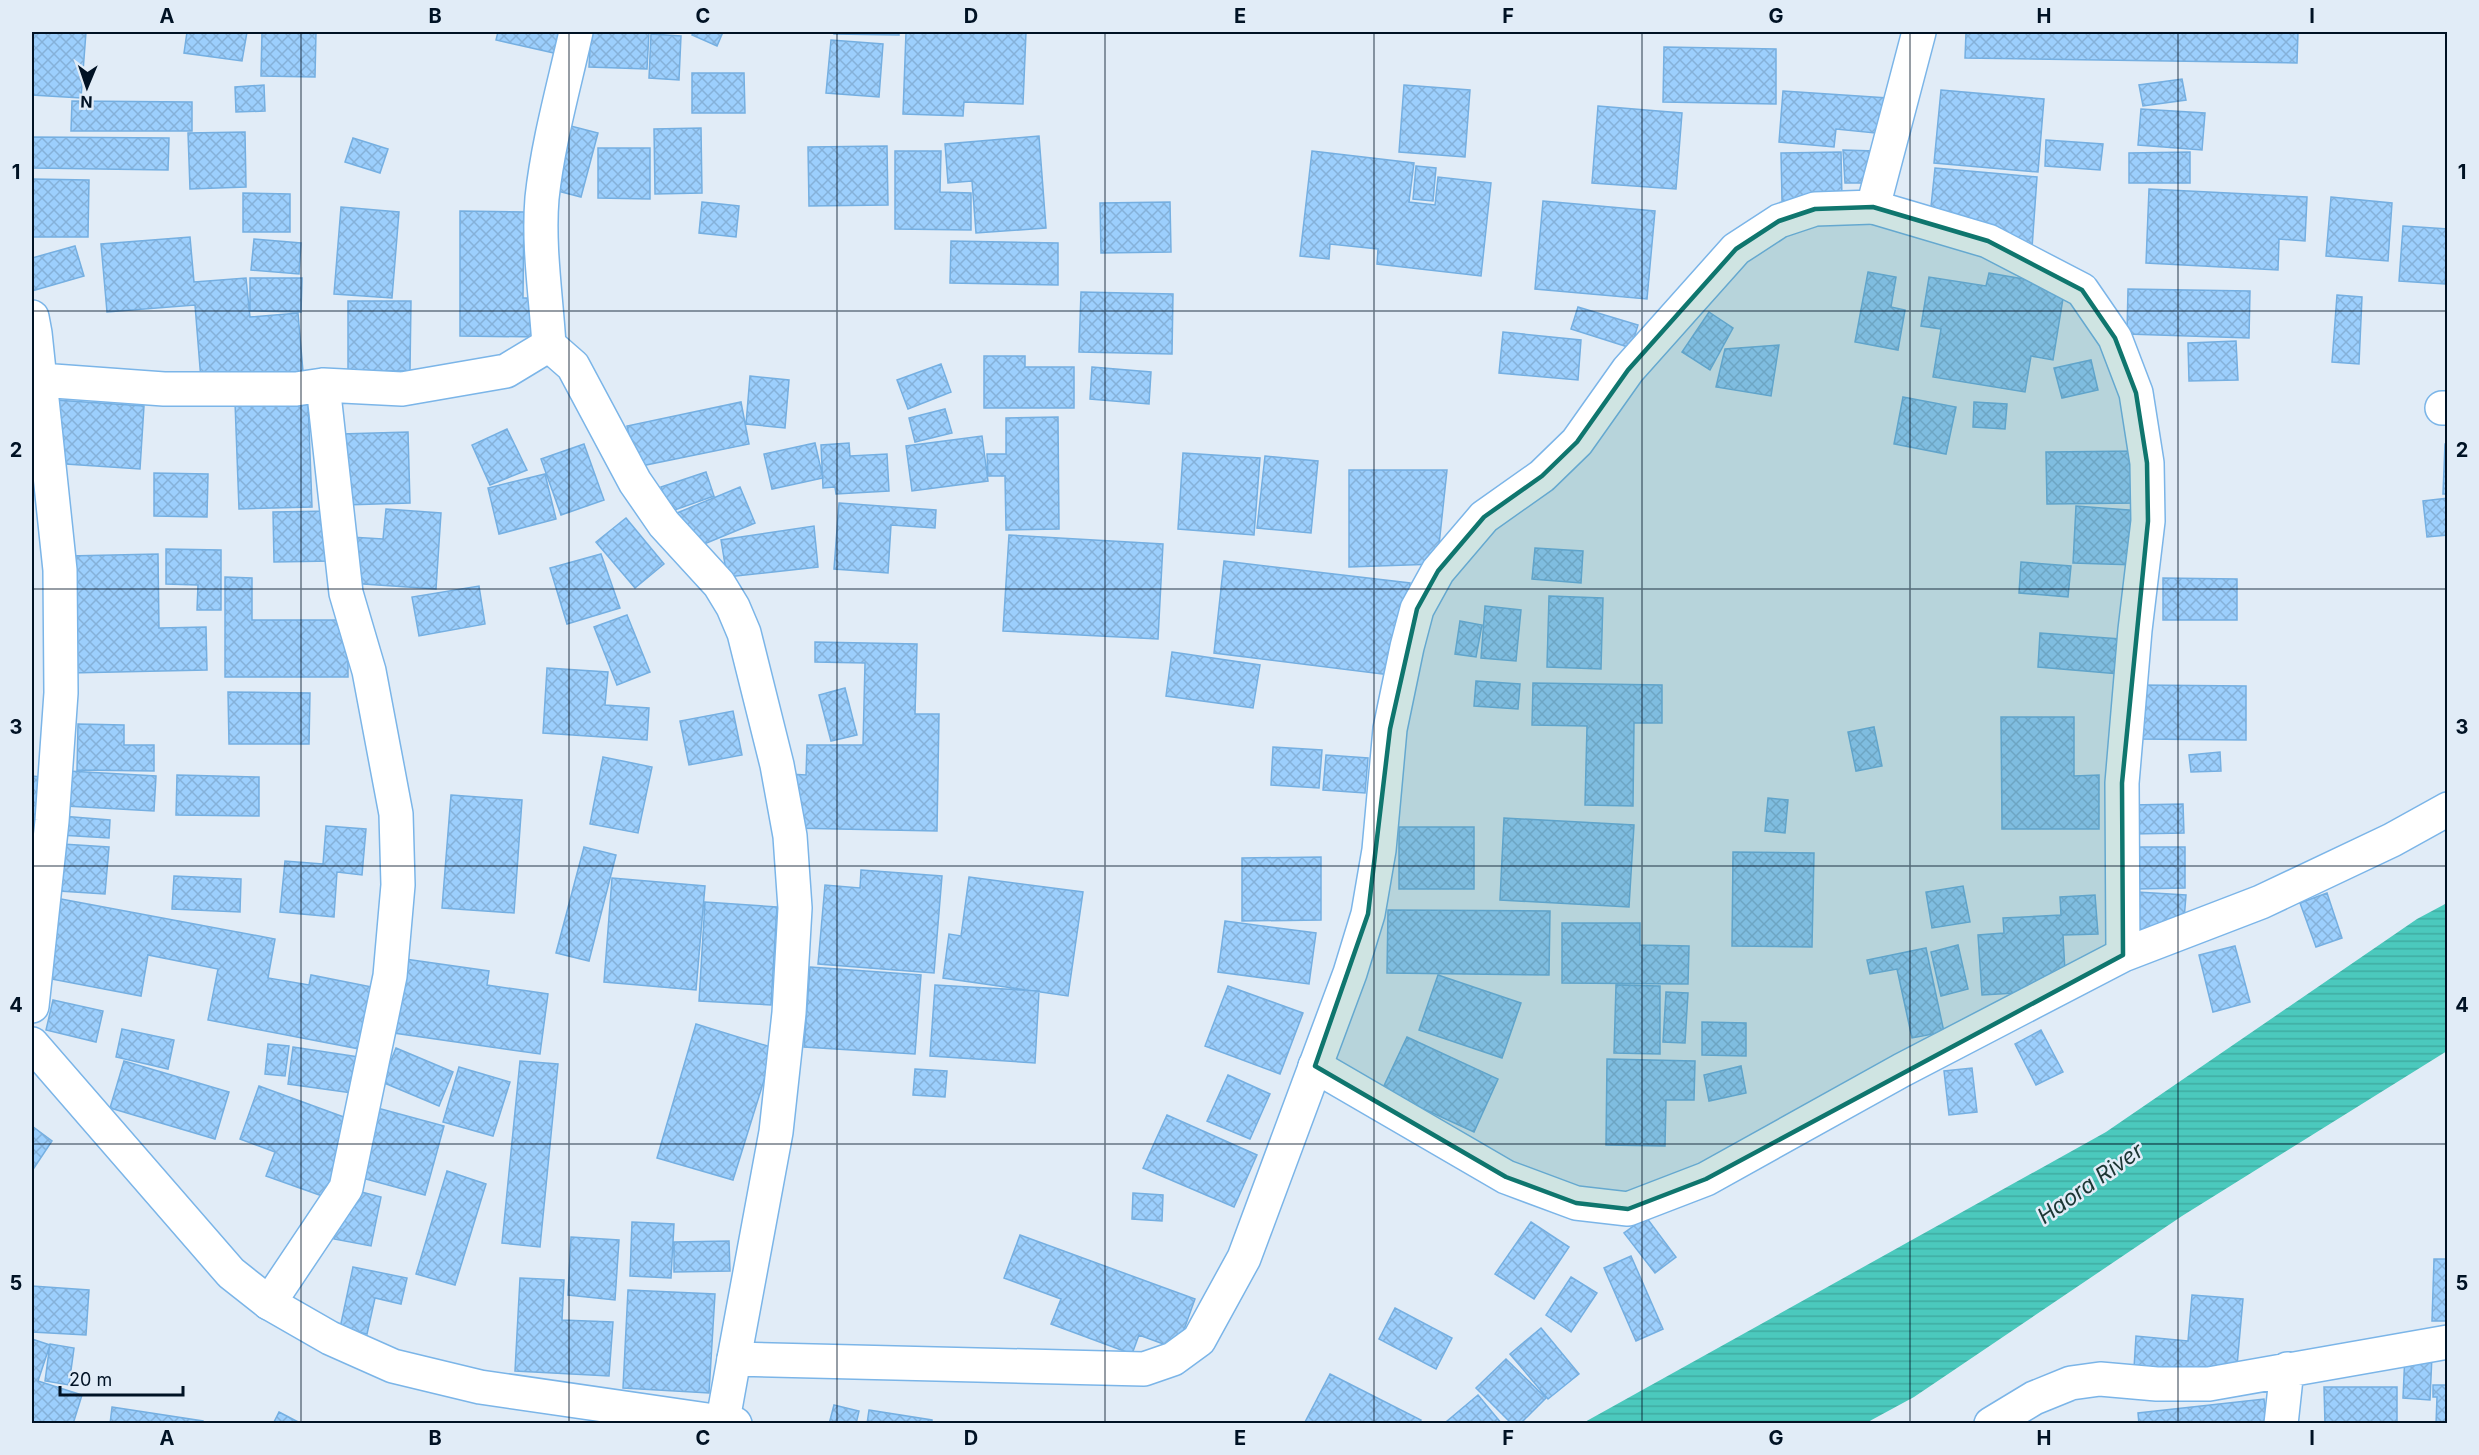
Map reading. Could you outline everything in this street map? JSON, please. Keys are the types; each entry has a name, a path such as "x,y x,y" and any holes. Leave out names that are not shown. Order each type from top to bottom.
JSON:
{"street":[{"path":"32,1044 231,1273 269,1302 330,1338 393,1366 480,1387 729,1422 734,1359 776,1132 789,1013 795,908 788,824 777,765 744,633 733,608 719,584 664,524 635,482 573,366 549,345 541,234 542,199 547,164 576,32"},
{"path":"1873,207 1919,32"},
{"path":"734,1359 1144,1369 1173,1359 1199,1340 1244,1258 1350,973 1368,914 1379,850 1390,729 1397,694 1418,609 1438,571 1484,517 1542,476 1577,442 1628,370 1736,249 1779,221 1815,209 1873,207 1988,241 2082,290 2115,338 2136,393 2147,463 2148,521 2134,630 2122,783 2123,955"},
{"path":"32,317 60,570 61,693 52,821 32,1006"},
{"path":"40,380 164,389 296,389 323,386 402,389 506,371 549,345"},
{"path":"269,1302 346,1188 390,976 398,885 396,814 369,671 346,593 323,386"},
{"path":"1315,1066 1506,1177 1576,1203 1628,1209 1706,1179 1902,1070 2123,955 2261,902 2392,840 2448,809"},
{"path":"1991,1424 2034,1398 2071,1383 2100,1379 2210,1384 2448,1342"},
{"path":"2281,1424 2287,1369"}],"highlighted area":[{"path":"1873,207 1988,241 2082,290 2115,338 2136,393 2147,463 2148,521 2122,783 2123,955 1706,1179 1628,1209 1576,1203 1506,1177 1315,1066 1368,914 1390,729 1417,609 1438,571 1484,517 1542,476 1577,442 1628,370 1736,249 1779,221 1815,209"}],"water":[{"name":"Haora River","path":"2447,903 2447,1051 2182,1216 1914,1397 1866,1423 1583,1423 2106,1132 2417,919"}],"building":[{"path":"32,32 86,32 81,98 32,95"},
{"path":"187,32 247,32 242,61 184,53"},
{"path":"262,32 316,32 315,77 261,76"},
{"path":"498,32 568,32 563,55 496,40"},
{"path":"591,32 649,32 647,69 589,67"},
{"path":"694,32 723,32 717,46 692,35"},
{"path":"834,32 899,32 899,35 834,34"},
{"path":"906,32 1026,32 1023,104 964,102 963,116 903,114"},
{"path":"1862,32 1862,33 1835,33"},
{"path":"1966,32 2298,32 2297,63 1965,58"},
{"path":"651,34 681,36 679,80 649,78"},
{"path":"831,40 883,44 879,97 826,93"},
{"path":"1664,47 1776,49 1776,104 1663,102"},
{"path":"692,73 744,73 745,113 692,113"},
{"path":"2182,79 2186,100 2143,106 2139,85"},
{"path":"264,85 265,111 236,112 235,87"},
{"path":"1404,85 1470,90 1465,157 1399,152"},
{"path":"1941,90 2044,99 2038,172 1934,163"},
{"path":"1783,91 1888,98 1885,134 1836,129 1834,147 1779,142"},
{"path":"72,101 192,102 192,131 71,131"},
{"path":"1598,106 1682,113 1676,189 1592,183"},
{"path":"2141,109 2205,113 2202,150 2138,145"},
{"path":"563,124 598,133 581,197 546,188"},
{"path":"701,128 702,193 655,194 654,129"},
{"path":"245,132 246,187 190,189 188,133"},
{"path":"1039,136 1046,228 976,233 972,181 948,183 945,144"},
{"path":"32,137 169,138 168,170 32,168"},
{"path":"353,138 388,149 380,173 345,162"},
{"path":"2046,140 2103,144 2100,170 2045,166"},
{"path":"887,146 888,205 809,206 808,147"},
{"path":"598,148 650,148 650,199 598,198"},
{"path":"1843,150 1875,151 1876,183 1845,183"},
{"path":"895,151 941,151 940,192 971,193 971,230 895,229"},
{"path":"1312,151 1414,163 1409,202 1435,205 1438,177 1491,183 1481,276 1377,264 1378,249 1330,244 1329,259 1300,256"},
{"path":"1841,152 1842,200 1782,201 1781,153"},
{"path":"2190,152 2190,183 2129,183 2129,153"},
{"path":"1416,166 1436,168 1433,201 1413,199"},
{"path":"1935,168 2037,177 2032,248 1930,216"},
{"path":"32,179 89,180 88,237 32,237"},
{"path":"2149,189 2307,197 2305,241 2279,239 2278,270 2146,263"},
{"path":"243,193 290,194 290,232 243,232"},
{"path":"2331,197 2392,203 2388,261 2326,256"},
{"path":"1543,201 1655,211 1647,299 1535,289"},
{"path":"702,202 739,206 736,237 699,233"},
{"path":"1170,202 1171,252 1101,253 1100,203"},
{"path":"341,207 399,212 392,298 334,294"},
{"path":"460,211 524,212 523,298 537,298 537,337 460,336"},
{"path":"2403,226 2448,229 2445,284 2399,281"},
{"path":"190,237 194,282 246,278 250,317 298,313 303,372 201,380 195,305 107,312 101,244"},
{"path":"254,239 301,243 299,274 251,270"},
{"path":"951,241 1058,243 1058,285 950,283"},
{"path":"75,246 84,276 32,291 32,258"},
{"path":"1868,272 1896,277 1891,307 1905,310 1898,350 1855,342"},
{"path":"1989,273 2065,286 2053,360 2031,356 2025,392 1933,377 1941,329 1921,326 1929,277 1986,286"},
{"path":"250,278 302,278 301,312 250,311"},
{"path":"2128,289 2250,291 2249,338 2127,334"},
{"path":"1081,292 1173,294 1172,354 1079,352"},
{"path":"2337,295 2362,297 2359,364 2332,362"},
{"path":"348,301 411,301 410,371 348,371"},
{"path":"1578,307 1638,325 1631,348 1571,329"},
{"path":"1709,312 1733,328 1710,370 1682,352"},
{"path":"1503,332 1581,340 1578,380 1499,373"},
{"path":"2236,341 2238,380 2189,381 2188,343"},
{"path":"1779,345 1771,396 1716,387 1725,349"},
{"path":"984,356 1025,356 1025,367 1074,367 1074,408 984,408"},
{"path":"2091,360 2098,390 2062,398 2054,368"},
{"path":"941,364 951,392 908,409 897,380"},
{"path":"1092,367 1151,372 1149,404 1090,399"},
{"path":"750,376 789,380 785,428 746,424"},
{"path":"1903,397 1956,407 1946,454 1894,444"},
{"path":"308,399 312,507 239,509 235,402"},
{"path":"55,400 144,406 140,469 51,463"},
{"path":"741,402 749,444 636,467 627,426"},
{"path":"1974,402 2007,404 2005,429 1973,427"},
{"path":"945,409 952,433 915,442 909,418"},
{"path":"1058,417 1059,529 1006,530 1005,476 988,476 987,454 1006,454 1006,418"},
{"path":"507,429 527,470 490,485 472,445"},
{"path":"408,432 410,503 344,505 341,434"},
{"path":"982,436 988,481 912,491 906,446"},
{"path":"815,443 823,478 772,489 764,454"},
{"path":"849,443 850,456 887,454 889,491 836,494 835,487 823,488 821,445"},
{"path":"584,444 604,500 561,515 541,459"},
{"path":"2445,444 2448,444 2448,494 2443,494"},
{"path":"2140,451 2140,503 2047,504 2046,452"},
{"path":"1183,453 1260,458 1254,535 1178,529"},
{"path":"1265,456 1318,461 1311,533 1257,528"},
{"path":"1349,470 1447,470 1437,564 1349,567"},
{"path":"706,472 714,496 669,512 661,487"},
{"path":"154,473 208,474 207,517 154,516"},
{"path":"545,474 556,519 499,534 488,488"},
{"path":"740,487 755,523 692,549 677,513"},
{"path":"2448,498 2448,535 2427,537 2423,501"},
{"path":"839,503 936,510 935,528 891,525 888,573 834,569"},
{"path":"2076,506 2142,511 2136,565 2073,563"},
{"path":"386,509 441,513 436,589 349,583 351,537 383,539"},
{"path":"332,511 332,561 274,562 273,512"},
{"path":"626,518 664,564 635,588 596,542"},
{"path":"814,526 818,567 727,577 721,540"},
{"path":"1009,535 1163,544 1158,639 1003,631"},
{"path":"1535,548 1583,551 1581,583 1532,579"},
{"path":"166,549 221,550 221,610 197,610 198,585 166,584"},
{"path":"158,554 159,628 206,627 207,670 70,673 68,556"},
{"path":"601,554 620,608 567,624 550,568"},
{"path":"1224,561 1410,583 1398,676 1214,653"},
{"path":"2021,562 2071,566 2068,597 2019,593"},
{"path":"225,577 252,578 252,620 348,620 348,677 225,677"},
{"path":"2163,578 2237,579 2237,620 2163,620"},
{"path":"479,586 485,624 419,636 412,597"},
{"path":"1549,596 1603,598 1601,669 1547,667"},
{"path":"1485,606 1521,610 1516,661 1481,658"},
{"path":"627,615 650,672 617,685 594,627"},
{"path":"1460,621 1482,625 1476,657 1455,654"},
{"path":"2040,633 2134,640 2131,675 2038,667"},
{"path":"815,642 917,644 915,714 939,714 937,831 789,828 790,774 806,775 807,745 863,745 865,663 815,662"},
{"path":"1172,652 1260,665 1253,708 1166,696"},
{"path":"547,668 608,672 605,705 649,708 647,740 543,733"},
{"path":"1476,681 1520,684 1518,709 1474,706"},
{"path":"1533,683 1662,685 1662,723 1634,723 1633,806 1585,805 1587,726 1532,725"},
{"path":"2139,685 2246,686 2246,740 2138,739"},
{"path":"845,688 857,735 831,741 819,695"},
{"path":"228,692 310,693 309,744 229,744"},
{"path":"733,711 742,755 689,765 680,721"},
{"path":"2001,717 2074,717 2074,776 2099,775 2099,829 2002,829"},
{"path":"78,724 124,725 124,745 154,745 154,771 77,770"},
{"path":"1874,727 1882,766 1856,771 1848,732"},
{"path":"1273,747 1322,750 1319,788 1271,785"},
{"path":"2220,752 2221,771 2191,772 2189,755"},
{"path":"1326,755 1368,758 1365,793 1323,790"},
{"path":"603,757 652,767 638,833 590,824"},
{"path":"68,771 156,776 154,811 66,806"},
{"path":"177,775 259,777 259,816 176,815"},
{"path":"32,776 41,777 37,822 32,821"},
{"path":"451,795 522,800 514,913 442,908"},
{"path":"1768,798 1788,800 1785,833 1765,831"},
{"path":"2183,804 2184,833 2132,834 2131,805"},
{"path":"61,816 110,820 109,838 60,835"},
{"path":"1504,818 1634,825 1629,907 1500,900"},
{"path":"326,826 366,829 362,875 337,872 334,917 280,912 285,861 323,864"},
{"path":"1399,827 1474,827 1474,889 1399,889"},
{"path":"62,844 109,847 105,894 59,891"},
{"path":"584,847 616,855 589,961 556,953"},
{"path":"2136,847 2185,847 2185,888 2136,889"},
{"path":"1733,852 1814,853 1812,947 1732,946"},
{"path":"1321,857 1321,920 1242,921 1242,858"},
{"path":"861,870 942,876 934,973 818,964 825,885 860,888"},
{"path":"174,876 241,879 240,912 172,909"},
{"path":"969,877 1083,892 1068,996 943,978 949,934 961,936"},
{"path":"612,878 705,886 696,990 604,982"},
{"path":"1963,886 1970,922 1932,928 1926,892"},
{"path":"2137,892 2186,895 2182,945 2133,941"},
{"path":"2327,893 2342,938 2316,947 2300,903"},
{"path":"2095,895 2098,934 2063,935 2066,990 1982,995 1978,935 2004,933 2003,918 2061,915 2060,897"},
{"path":"61,899 275,939 268,978 309,985 311,975 382,989 370,1051 208,1020 218,969 148,955 141,996 46,978"},
{"path":"705,902 777,907 771,1005 699,1001"},
{"path":"1388,910 1550,911 1549,975 1387,973"},
{"path":"1225,921 1316,933 1309,984 1218,972"},
{"path":"1562,923 1640,923 1640,945 1689,946 1688,984 1562,983"},
{"path":"1958,945 1968,989 1941,996 1931,952"},
{"path":"2235,946 2250,1002 2213,1012 2199,955"},
{"path":"1926,948 1944,1032 1912,1038 1897,969 1870,974 1867,960"},
{"path":"398,958 489,971 487,985 548,994 540,1054 387,1032"},
{"path":"810,967 921,975 915,1054 804,1047"},
{"path":"1438,975 1521,1003 1502,1058 1419,1030"},
{"path":"935,985 1039,991 1035,1063 930,1056"},
{"path":"1616,985 1660,986 1660,1054 1614,1053"},
{"path":"1228,986 1303,1013 1280,1074 1205,1046"},
{"path":"1666,992 1688,993 1685,1043 1663,1042"},
{"path":"53,1000 103,1011 96,1042 46,1030"},
{"path":"1702,1022 1746,1023 1746,1056 1702,1055"},
{"path":"696,1024 774,1048 733,1180 657,1158"},
{"path":"122,1029 174,1040 168,1069 116,1057"},
{"path":"2041,1030 2063,1072 2036,1085 2015,1044"},
{"path":"1407,1037 1498,1079 1474,1132 1382,1090"},
{"path":"268,1044 289,1046 285,1076 265,1074"},
{"path":"293,1047 365,1058 359,1094 288,1084"},
{"path":"396,1048 453,1072 439,1106 382,1082"},
{"path":"1607,1059 1695,1061 1694,1100 1666,1100 1665,1146 1606,1145"},
{"path":"124,1061 229,1092 215,1139 110,1108"},
{"path":"520,1061 558,1064 540,1247 502,1243"},
{"path":"1741,1066 1746,1093 1709,1101 1704,1075"},
{"path":"459,1067 510,1082 493,1136 443,1122"},
{"path":"1972,1068 1977,1112 1949,1115 1944,1071"},
{"path":"915,1069 947,1071 945,1097 913,1095"},
{"path":"1228,1075 1270,1094 1250,1139 1207,1121"},
{"path":"259,1086 352,1120 325,1197 266,1176 275,1152 240,1139"},
{"path":"370,1106 444,1126 425,1195 351,1175"},
{"path":"1167,1115 1257,1155 1234,1207 1143,1168"},
{"path":"32,1126 52,1141 32,1171"},
{"path":"447,1171 486,1184 455,1285 416,1274"},
{"path":"346,1188 381,1197 371,1246 334,1239"},
{"path":"1133,1193 1163,1195 1162,1221 1132,1219"},
{"path":"1646,1217 1676,1257 1655,1273 1624,1233"},
{"path":"632,1222 674,1224 671,1278 630,1276"},
{"path":"1531,1222 1569,1247 1534,1299 1495,1274"},
{"path":"1020,1235 1195,1299 1177,1349 1139,1335 1132,1354 1051,1324 1061,1299 1004,1278"},
{"path":"571,1237 619,1240 615,1300 568,1295"},
{"path":"729,1241 730,1271 674,1272 674,1242"},
{"path":"1631,1256 1663,1329 1636,1341 1604,1268"},
{"path":"2434,1259 2448,1259 2448,1321 2432,1321"},
{"path":"353,1267 407,1278 401,1304 375,1298 367,1334 340,1328"},
{"path":"1571,1277 1597,1293 1571,1332 1546,1315"},
{"path":"520,1278 564,1280 562,1320 613,1322 609,1376 515,1371"},
{"path":"32,1286 89,1290 86,1335 32,1332"},
{"path":"628,1290 715,1294 709,1393 623,1388"},
{"path":"2192,1295 2243,1299 2236,1377 2134,1368 2136,1336 2188,1341"},
{"path":"1395,1308 1452,1338 1436,1369 1379,1339"},
{"path":"1541,1328 1579,1374 1548,1399 1510,1354"},
{"path":"32,1339 50,1345 38,1381 82,1395 73,1424 32,1424"},
{"path":"50,1344 74,1348 69,1385 45,1381"},
{"path":"2405,1353 2432,1355 2430,1400 2403,1398"},
{"path":"1506,1359 1546,1398 1520,1424 1512,1424 1476,1388"},
{"path":"1330,1374 1421,1420 1419,1424 1304,1424"},
{"path":"2433,1385 2448,1385 2448,1424 2436,1424 2437,1397 2433,1397"},
{"path":"2324,1387 2397,1387 2397,1424 2325,1424"},
{"path":"1478,1395 1502,1424 1447,1424 1446,1422"},
{"path":"2264,1399 2267,1424 2139,1424 2138,1413"},
{"path":"834,1405 859,1411 856,1424 829,1424"},
{"path":"112,1407 203,1421 203,1424 110,1424"},
{"path":"869,1410 932,1420 932,1424 867,1424"},
{"path":"279,1412 302,1424 273,1424"}]}
